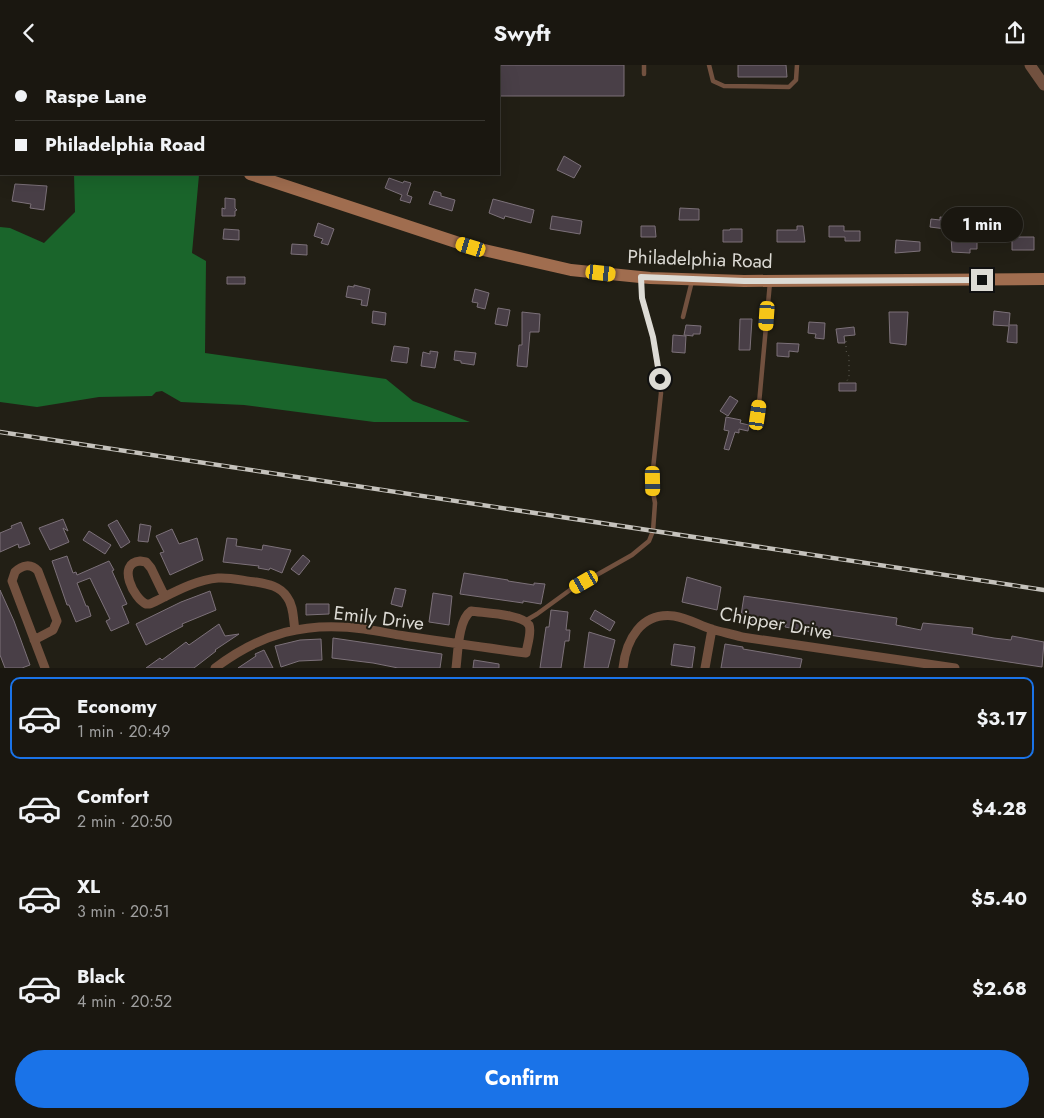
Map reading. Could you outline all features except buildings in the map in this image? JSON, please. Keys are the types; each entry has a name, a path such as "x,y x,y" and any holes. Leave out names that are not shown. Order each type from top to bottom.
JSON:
{"main road":[{"name":"Philadelphia Road","path":"253,175 471,247 571,270 693,280 1044,279"}],"street":[{"path":"1030,65 1044,85"},
{"path":"165,597 148,564 140,561 132,563 129,567 128,575 142,603 150,604 198,582 218,578 266,584 279,589 288,598 295,630"},
{"path":"34,640 53,630 57,621 38,571 33,567 26,566 21,567 15,572 12,581 44,668"},
{"path":"456,668 464,618 471,611 513,617 525,621"},
{"name":"Chipper Drive","path":"623,668 624,656 630,639 641,626 648,621 674,616 742,637 955,668"},
{"name":"Emily Drive","path":"215,668 251,644 279,633 331,627 345,627 526,653 530,629 525,621"},
{"path":"705,668 712,629"}],"lane":[{"path":"644,65 644,74"},
{"path":"709,65 713,81 724,87 788,87 796,80 797,65"},
{"path":"525,621 570,589 632,555 649,541 653,531 655,517 653,469 661,393 653,337 642,298 641,277"},
{"path":"683,317 693,280"},
{"path":"758,415 770,281"}],"path":[{"path":"846,341 846,351 850,356 849,379 846,382"}],"green space":[{"path":"74,175 199,175 192,253 206,261 205,353 386,379 413,401 470,422 374,422 244,405 181,402 162,391 156,392 152,396 99,397 37,407 0,402 0,227 10,228 44,243 75,212"}],"railway":[{"path":"0,432 1044,590"}],"route":[{"path":"660,379 653,337 642,298 641,277 744,281 982,280"}]}
